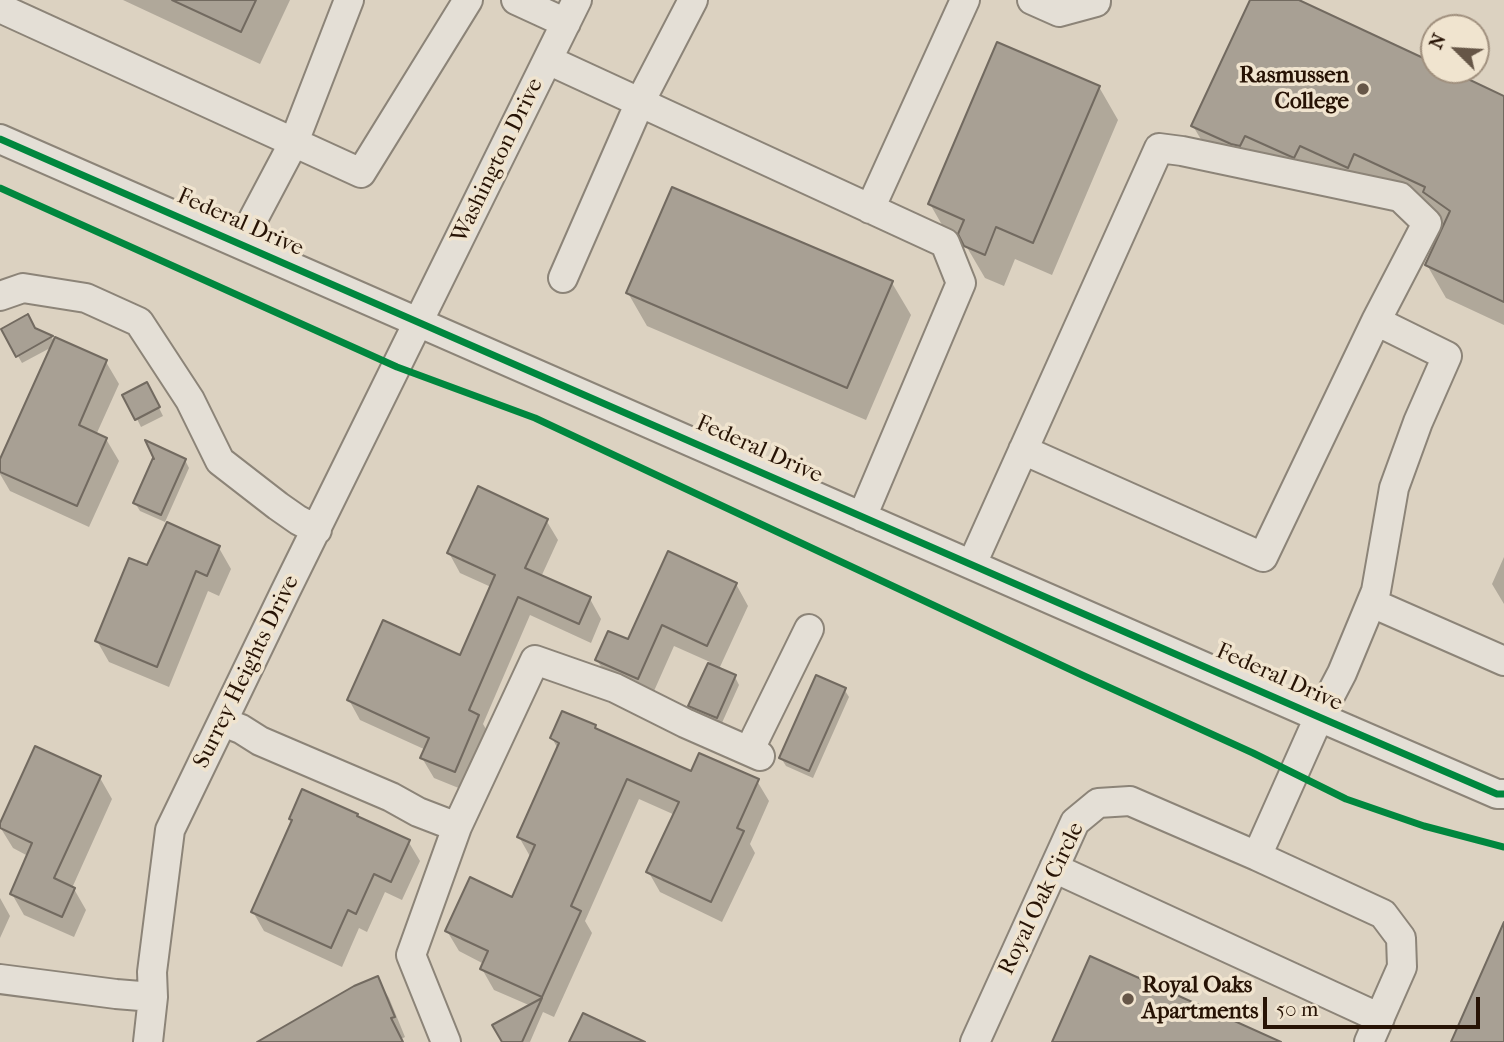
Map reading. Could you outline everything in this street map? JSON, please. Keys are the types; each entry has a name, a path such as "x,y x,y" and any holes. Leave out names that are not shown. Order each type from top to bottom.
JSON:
{"street":[{"path":"240,244 294,142 349,0"},
{"path":"0,8 361,173 468,0"},
{"path":"516,0 571,12"},
{"path":"563,278 639,102 693,0"},
{"path":"870,209 965,0"},
{"path":"1032,0 1059,12 1096,0"},
{"name":"Washington Drive","path":"419,322 571,12"},
{"path":"548,60 946,243 961,283 862,516"},
{"name":"Federal Drive","path":"0,139 1319,717 1497,794 1504,794"},
{"path":"972,565 1023,450 1159,148 1400,197 1427,223 1376,321 1263,558 1023,450"},
{"path":"0,296 23,288 86,298 139,322 190,400 220,461 278,506 317,530"},
{"path":"1257,856 1319,717 1342,673 1376,591 1394,488 1418,422 1447,356 1376,321"},
{"name":"Surrey Heights Drive","path":"148,1042 153,997 152,972 170,830 419,322"},
{"path":"1371,603 1504,661"},
{"path":"446,1042 411,955 457,827 535,660 615,688 755,754 809,629"},
{"path":"223,722 260,741 391,797 418,812 457,827"},
{"name":"Royal Oak Circle","path":"975,1042 1075,822 1098,803 1130,801 1383,914 1401,938 1402,967 1374,1030"},
{"path":"1054,868 1374,1030"},
{"path":"0,979 153,997"}],"building":[{"path":"172,0 256,0 241,32"},
{"path":"1250,0 1299,0 1420,56 1420,84 1479,84 1504,96 1504,302 1425,265 1450,211 1423,192 1425,187 1354,154 1348,168 1300,146 1294,158 1245,136 1240,146 1191,126"},
{"path":"997,42 1100,86 1033,243 996,227 985,255 964,246 958,234 964,220 928,204"},
{"path":"672,187 893,281 847,388 626,293"},
{"path":"28,314 35,328 53,336 16,357 1,329"},
{"path":"55,337 107,360 79,425 107,438 77,506 0,472 0,459"},
{"path":"147,382 160,407 135,420 122,395"},
{"path":"145,440 186,459 161,515 133,503 154,459"},
{"path":"478,486 548,519 525,568 591,597 579,624 518,597 469,710 479,715 455,772 420,758 429,738 347,700 383,620 460,655 495,575 447,553"},
{"path":"167,522 220,546 207,576 196,571 157,667 95,641 129,558 147,565"},
{"path":"668,551 737,583 707,646 662,625 638,679 595,660 608,631 628,639"},
{"path":"708,663 736,675 717,718 688,706"},
{"path":"816,675 846,688 809,771 779,758"},
{"path":"562,711 691,771 699,753 759,779 737,828 744,831 711,902 646,872 679,802 627,779 571,906 581,911 542,997 480,969 488,951 445,931 470,877 512,897 535,845 517,837 559,743 550,738"},
{"path":"35,746 101,776 54,878 75,888 62,917 10,894 32,843 0,828 0,823"},
{"path":"302,789 410,840 391,882 374,874 356,914 348,910 331,948 251,912 292,820 289,819"},
{"path":"1504,922 1504,1042 1451,1042"},
{"name":"Royal Oaks Apartments","path":"1090,956 1281,1042 1052,1042"},
{"path":"378,976 395,1017 391,1018 403,1042 257,1042 354,986"},
{"path":"542,998 522,1042 502,1042 492,1025"},
{"path":"583,1013 645,1042 569,1042"}],"cycle path":[{"path":"0,139 1319,717 1497,794 1504,794"},
{"path":"0,188 397,367 535,418 1346,799 1424,826 1504,847"}],"place":[{"name":"Rasmussen College","path":"1363,89"},
{"name":"Royal Oaks Apartments","path":"1128,999"}]}
